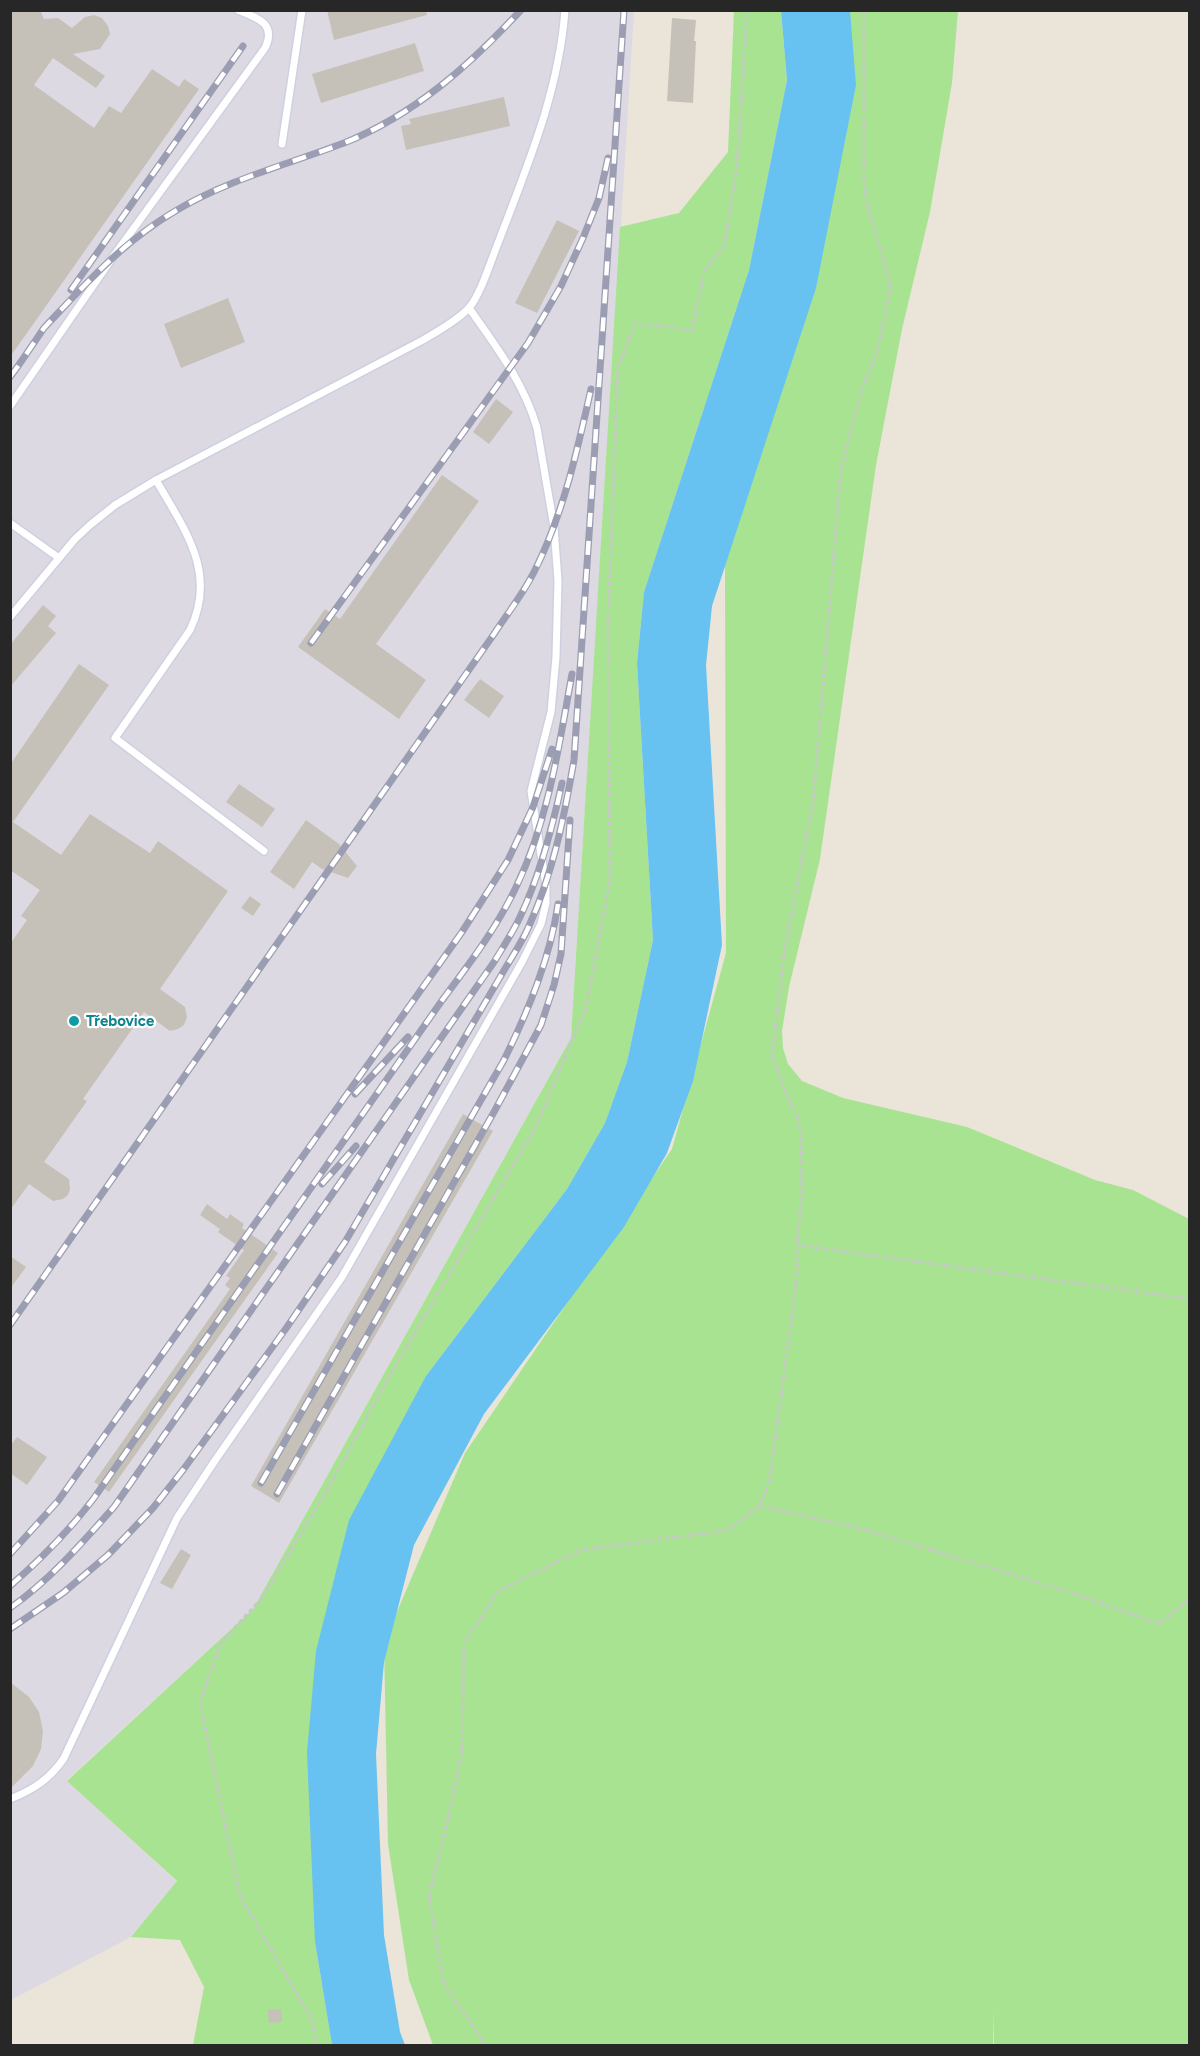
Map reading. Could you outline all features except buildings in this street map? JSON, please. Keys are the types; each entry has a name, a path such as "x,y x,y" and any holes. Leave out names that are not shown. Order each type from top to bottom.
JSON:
{"lane":[{"path":"10,406 115,254 265,48 269,36 267,26 238,10"},
{"path":"282,144 302,10"},
{"path":"10,617 75,540 103,514 156,480 423,340 469,308 487,272 545,116 558,69 565,10"},
{"path":"10,1799 41,1784 64,1758 177,1518 342,1277 517,971 541,924 546,903 546,886 531,791 547,732 554,687 558,581 556,545 537,428 532,413 511,368 469,308"},
{"path":"156,480 181,522 198,560 201,573 201,595 196,617 190,630 115,738 264,851"},
{"path":"10,522 59,558"}],"path":[{"path":"317,2046 311,2018 240,1896 200,1703 220,1644 261,1599 322,1499 388,1379 535,1128 586,1008 610,880 608,625 618,367 635,324 692,331 704,271 724,247 737,168 747,10"},
{"path":"486,2046 444,1984 429,1897 462,1749 464,1642 500,1590 581,1550 728,1530 760,1506 770,1479 797,1275 802,1190 801,1133 798,1116 786,1093 772,1056 784,954 813,803 841,468 861,392 877,352 890,291 887,272 867,204 864,179 864,10"},
{"path":"797,1245 1190,1299"},
{"path":"760,1506 859,1528 1076,1594 1159,1624 1190,1598"}],"shaded area":[{"path":"11,11 634,11 571,1038 253,1609 67,1780 177,1882 131,1937 11,2000"}],"green space":[{"path":"734,11 781,11 787,80 749,270 644,592 637,663 653,940 627,1062 605,1123 567,1189 426,1376 315,1942 332,2045 193,2045 204,1987 180,1940 131,1937 177,1881 67,1781 253,1609 571,1038 620,227 679,213 728,152"},
{"path":"840,11 958,11 952,83 930,212 902,329 876,465 820,859 789,987 782,1031 783,1048 788,1064 802,1081 843,1098 967,1127 1095,1180 1133,1190 1189,1219 1189,2045 994,2045 993,2010 993,2045 433,2045 409,1980 388,1844 384,1642 465,1453 672,1149 726,953 725,567 728,520"}],"water":[{"path":"781,11 850,11 856,85 816,288 712,606 706,665 722,945 693,1081 667,1153 624,1227 484,1414 414,1545 384,1662 376,1754 384,1935 400,2032 405,2045 332,2045 315,1942 307,1752 316,1651 349,1520 426,1376 567,1189 605,1123 627,1062 653,940 637,663 644,592 749,270 787,80"}],"railway":[{"path":"10,377 44,328 98,272 145,231 172,213 214,191 344,143 394,118 440,87 482,50 521,10"},
{"path":"10,1629 63,1593 108,1555 153,1508 287,1327 345,1242 518,947 545,886 557,845 574,760 624,10"},
{"path":"71,290 243,46"},
{"path":"311,643 528,343 561,286 583,238 599,198 608,158"},
{"path":"10,1325 525,588 544,550 561,506 591,389"},
{"path":"10,1586 33,1566 75,1522 94,1498 492,930 517,885 537,834 552,781 572,674"},
{"path":"10,1554 58,1501 462,932 508,860 533,807 552,749"},
{"path":"10,1608 52,1573 114,1507 494,962 517,923 534,885 550,835 562,783"},
{"path":"277,1494 541,1025 561,954 570,820"},
{"path":"261,1483 504,1060 544,965 558,904"},
{"path":"355,1094 408,1037"},
{"path":"322,1184 356,1146"}],"place":[{"name":"Třebovice","path":"74,1021"}]}
